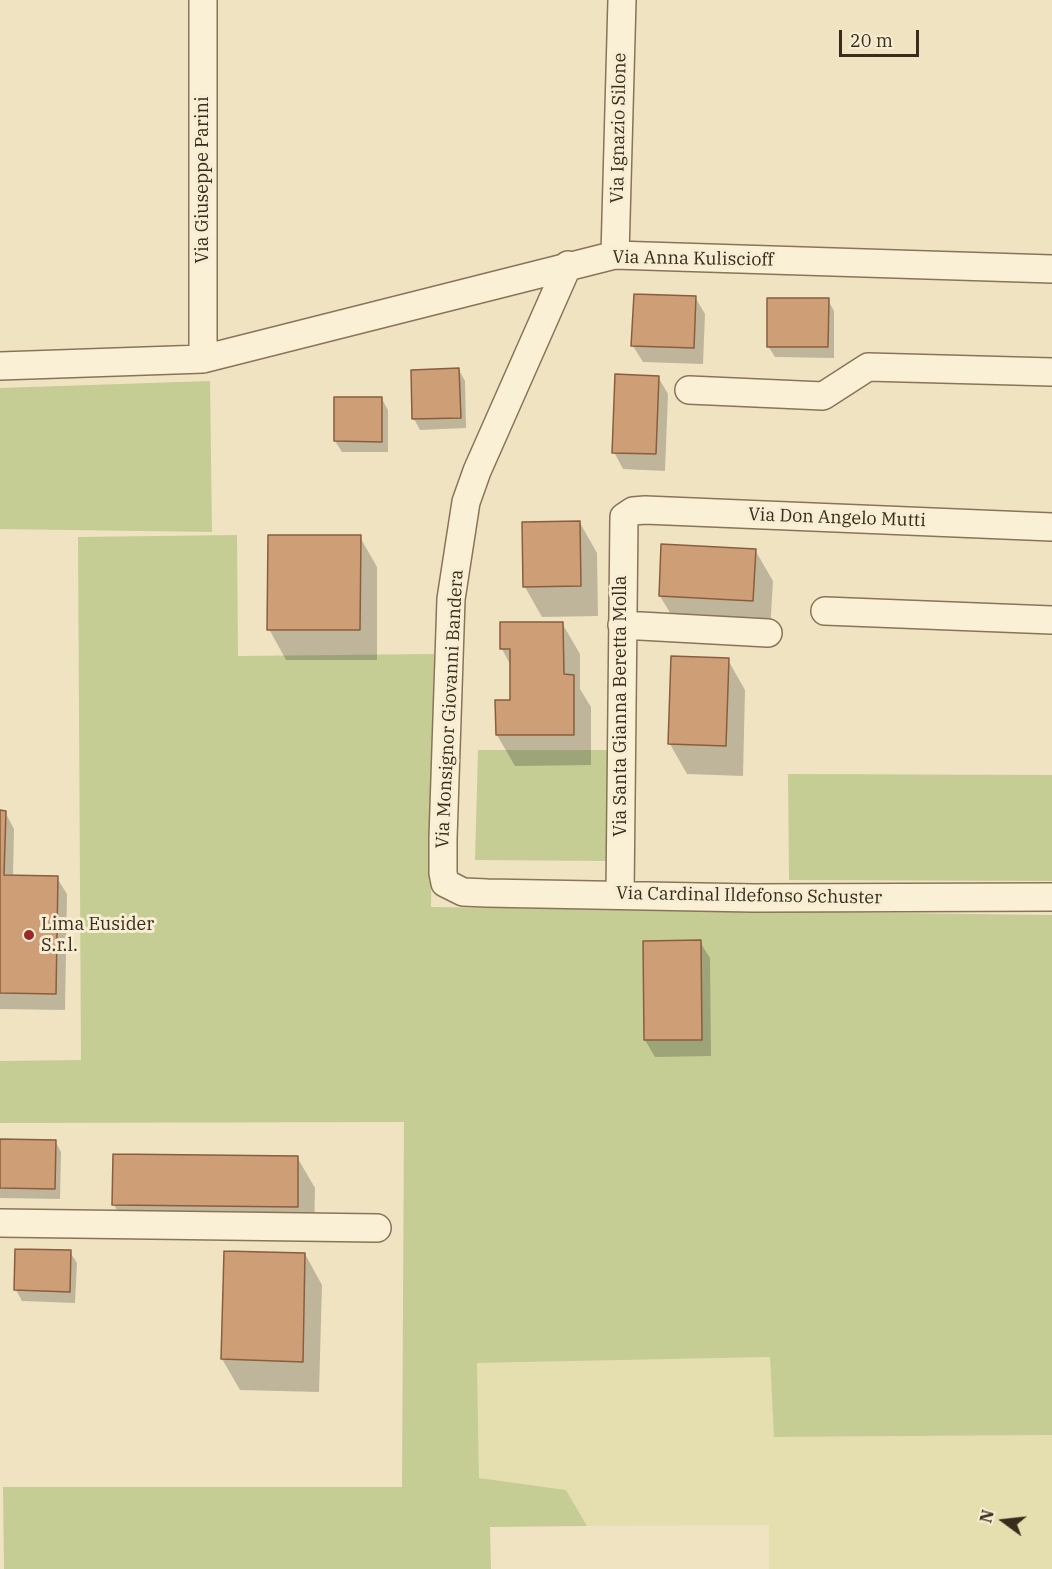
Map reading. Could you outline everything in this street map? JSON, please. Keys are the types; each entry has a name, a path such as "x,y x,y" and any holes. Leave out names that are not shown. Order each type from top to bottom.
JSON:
{"street":[{"name":"Via Giuseppe Parini","path":"203,0 203,359"},
{"name":"Via Ignazio Silone","path":"615,255 622,0"},
{"name":"Via Anna Kuliscioff","path":"0,366 203,359 568,265 615,255 1052,269"},
{"name":"Via Monsignor Giovanni Bandera","path":"448,886 443,873 451,599 466,502 477,471 568,265"},
{"path":"689,390 823,396 868,367 1052,372"},
{"name":"Via Don Angelo Mutti","path":"624,517 633,511 645,510 1052,527"},
{"name":"Via Santa Gianna Beretta Molla","path":"620,895 624,517"},
{"path":"825,611 1052,620"},
{"path":"622,625 768,633"},
{"name":"Via Cardinal Ildefonso Schuster","path":"448,886 463,892 753,898 1052,897"},
{"path":"0,1223 377,1228"}],"shaded area":[{"path":"770,1357 775,1437 1052,1435 1052,1569 769,1569 769,1525 587,1526 566,1490 479,1478 477,1363"}],"green space":[{"path":"210,381 212,532 0,529 0,388"},
{"path":"237,535 238,656 434,654 431,907 1052,915 1052,1435 774,1437 770,1357 477,1363 479,1478 566,1490 587,1526 490,1527 491,1569 4,1569 3,1487 402,1487 404,1122 0,1123 0,1061 81,1060 78,537"},
{"path":"478,750 610,750 608,861 475,860"},
{"path":"788,774 1052,775 1052,881 789,880"}],"building":[{"path":"634,294 696,296 694,348 631,346"},
{"path":"767,298 829,298 828,347 767,347"},
{"path":"459,368 461,418 412,419 411,370"},
{"path":"615,374 659,376 656,454 612,453"},
{"path":"334,397 382,397 382,442 334,441"},
{"path":"580,521 581,586 523,587 522,522"},
{"path":"268,535 361,535 360,630 267,630"},
{"path":"661,544 756,549 753,601 659,596"},
{"path":"500,622 563,622 564,674 574,675 574,735 496,735 495,700 510,700 510,649 500,649"},
{"path":"671,656 729,658 726,746 668,744"},
{"name":"Lima Eusider S.r.l.","path":"0,810 6,811 4,875 58,876 56,994 0,993"},
{"path":"701,940 702,1040 644,1040 643,941"},
{"path":"0,1139 56,1140 55,1189 0,1188"},
{"path":"113,1154 298,1156 298,1207 112,1205"},
{"path":"15,1249 71,1250 70,1292 14,1290"},
{"path":"224,1251 305,1253 303,1362 221,1359"}],"place":[{"name":"Lima Eusider S.r.l.","path":"29,935"}]}
